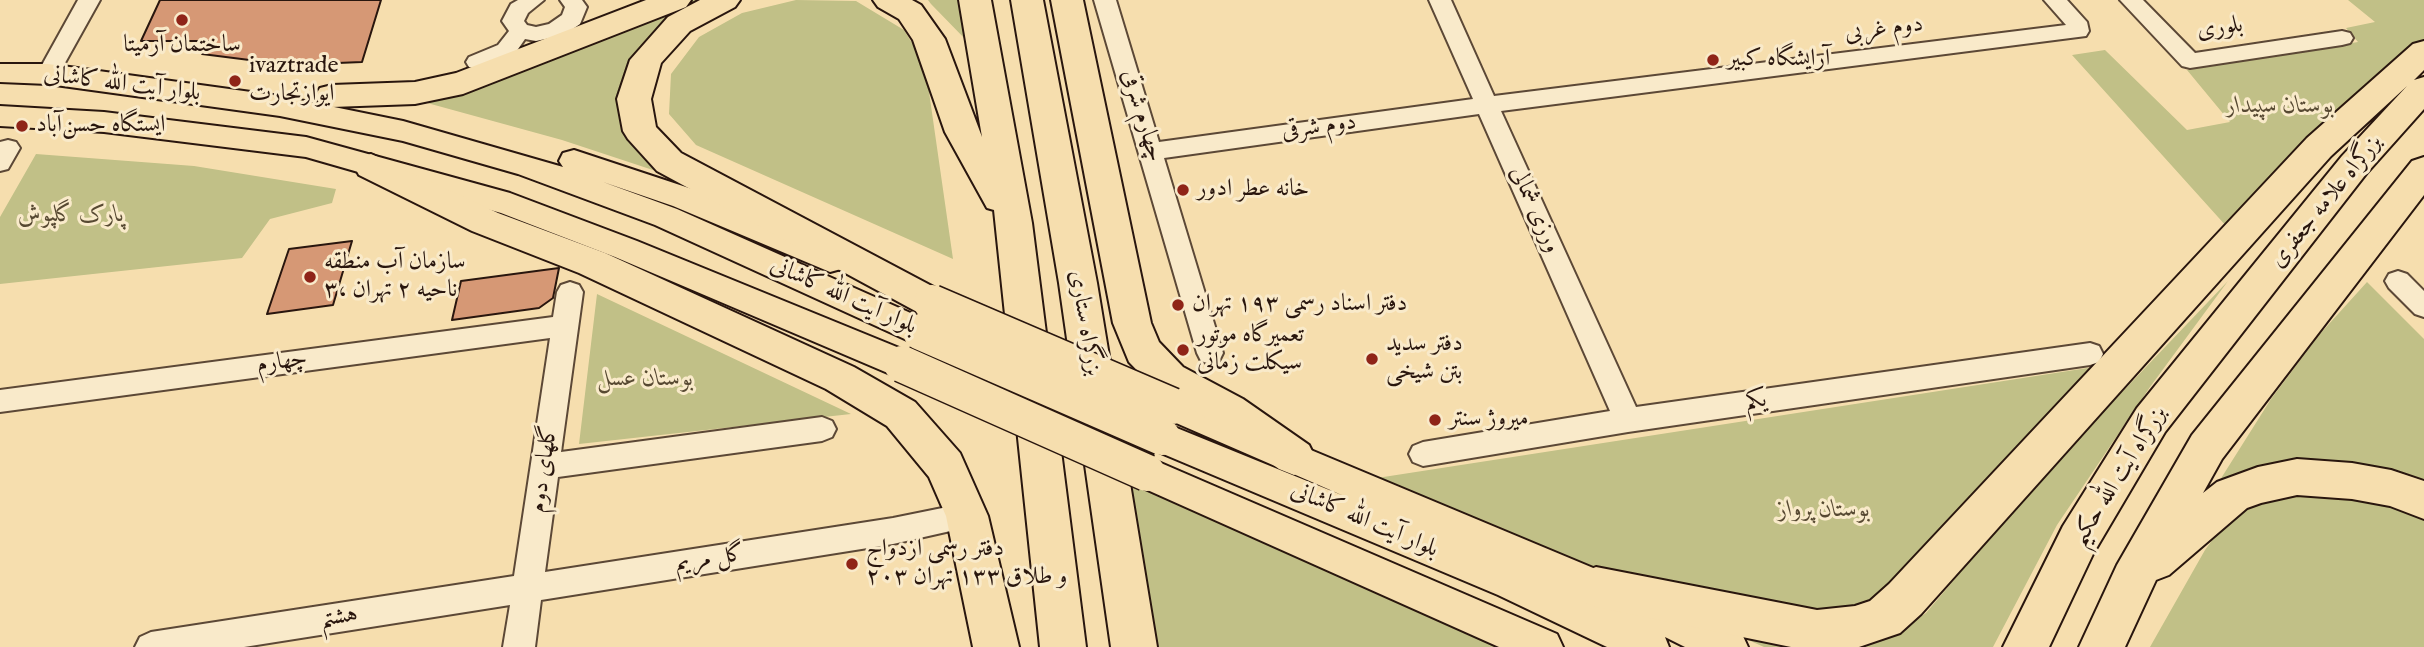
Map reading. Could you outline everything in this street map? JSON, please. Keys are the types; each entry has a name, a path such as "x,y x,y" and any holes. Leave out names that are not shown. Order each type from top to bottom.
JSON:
{"highway":[{"path":"332,96 415,93 463,83 675,0"},
{"path":"724,0 679,24 646,60 634,99 640,131 669,162 927,317"},
{"path":"890,0 910,12 929,39 962,132 1014,223"},
{"path":"975,0 1014,223 1063,647"},
{"name":"بزرگراه ستاری","path":"1027,0 1078,283 1134,647"},
{"path":"1067,0 1132,323 1143,351 1169,378 1229,411 1294,457"},
{"path":"1596,587 1817,631 1854,627 1884,618 1905,600 2319,147 2424,52"},
{"name":"بزرگراه علامه جعفری","path":"2233,319 2354,165 2424,88"},
{"path":"371,166 485,222 592,263 840,377 901,414 945,466 967,516 996,647"},
{"path":"2102,647 2133,579 2207,447 2424,170"},
{"name":"بزرگراه آیت الله حکیم","path":"2026,647 2078,540 2151,420 2233,319"},
{"path":"2133,579 2232,495 2258,485 2297,477 2352,481 2391,488 2424,500"}],"main road":[{"name":"بلوار آیت الله کاشانی","path":"0,72 48,74 280,106 403,131 527,166 927,317 1167,422 1649,647"},
{"path":"280,106 332,96 414,113 628,178 684,198 927,317"},
{"name":"بلوار آیت الله کاشانی","path":"0,116 104,122 306,147 510,204 902,364 1543,647"},
{"path":"1167,422 1294,457 1728,647"}],"street":[{"path":"48,74 89,0"},
{"path":"523,10 527,34 547,33 565,25 576,13 576,7 571,0"},
{"name":"چهارم شرقی","path":"1105,0 1210,353"},
{"name":"ورزی شمالی","path":"1440,0 1628,420"},
{"name":"دوم غربی","path":"1487,105 2078,31 2076,22 2055,0"},
{"name":"بلوری","path":"2131,0 2190,61 2342,38"},
{"path":"477,62 506,50 523,10"},
{"name":"دوم شرقی","path":"1152,151 1487,105"},
{"path":"2398,281 2424,307"},
{"name":"گلهای دوم","path":"519,647 570,292"},
{"name":"چهارم","path":"0,401 565,326"},
{"name":"یکم","path":"1423,454 1628,420 2090,354"},
{"path":"546,466 822,429"},
{"path":"893,531 967,516"},
{"name":"گل مریم","path":"528,588 893,531"},
{"name":"هشتم","path":"151,647 528,588"}],"green space":[{"path":"692,0 711,0 662,25 643,43 630,61 617,99 620,120 639,151 668,175 562,140 420,101 505,76"},
{"path":"796,0 856,1 904,30 925,64 953,259 696,145 669,114 671,74 699,37 742,13"},
{"path":"928,0 961,0 967,41 931,4"},
{"name":"بوستان سپیدار","path":"2348,0 2424,0 2424,43 2227,227 2072,55 2105,50 2187,130 2230,122 2187,70 2358,42 2346,28 2375,22"},
{"name":"پارک گلپوش","path":"36,154 194,166 336,189 332,203 270,219 242,258 0,284 0,217"},
{"path":"2228,281 2150,387 2057,525 1993,647 1764,647 1719,627 1856,645 1883,640 1926,613 2043,475"},
{"path":"2367,282 2424,339 2424,487 2208,499 2271,399 2319,335"},
{"name":"بوستان عسل","path":"597,294 851,414 579,444"},
{"name":"بوستان پرواز","path":"2094,367 1882,596 1856,608 1825,614 1601,573 1377,478"},
{"path":"1131,482 1510,647 1158,647"},
{"path":"2315,487 2424,512 2424,647 2150,647 2205,550 2227,520 2241,508"}],"building":[{"path":"160,0 381,0 362,62 289,65 202,54 208,41 141,41"},
{"name":"سازمان آب منطقه ۳، ناحیه ۲ تهران","path":"352,241 333,305 267,314 289,249"},
{"path":"559,268 553,298 539,308 452,320 461,281"}],"place":[{"name":"ساختمان آرمیتا","path":"182,20"},
{"name":"آرایشگاه کبیر","path":"1713,60"},
{"name":"ivaztrade ایوازتجارت","path":"235,81"},
{"name":"ایستگاه حسن‌آباد","path":"22,126"},
{"name":"خانه عطر ادور","path":"1183,190"},
{"name":"سازمان آب منطقه ۳، ناحیه ۲ تهران","path":"310,277"},
{"name":"دفتر اسناد رسمی ۱۹۳ تهران","path":"1178,305"},
{"name":"تعمیرگاه موتور سیکلت زمانی","path":"1183,350"},
{"name":"دفتر سدید بتن شیخی","path":"1372,359"},
{"name":"میروژ سنتر","path":"1435,420"},
{"name":"دفتر رسمی ازدواج ۲۰۳ و طلاق ۱۳۳ تهران","path":"852,564"}]}
